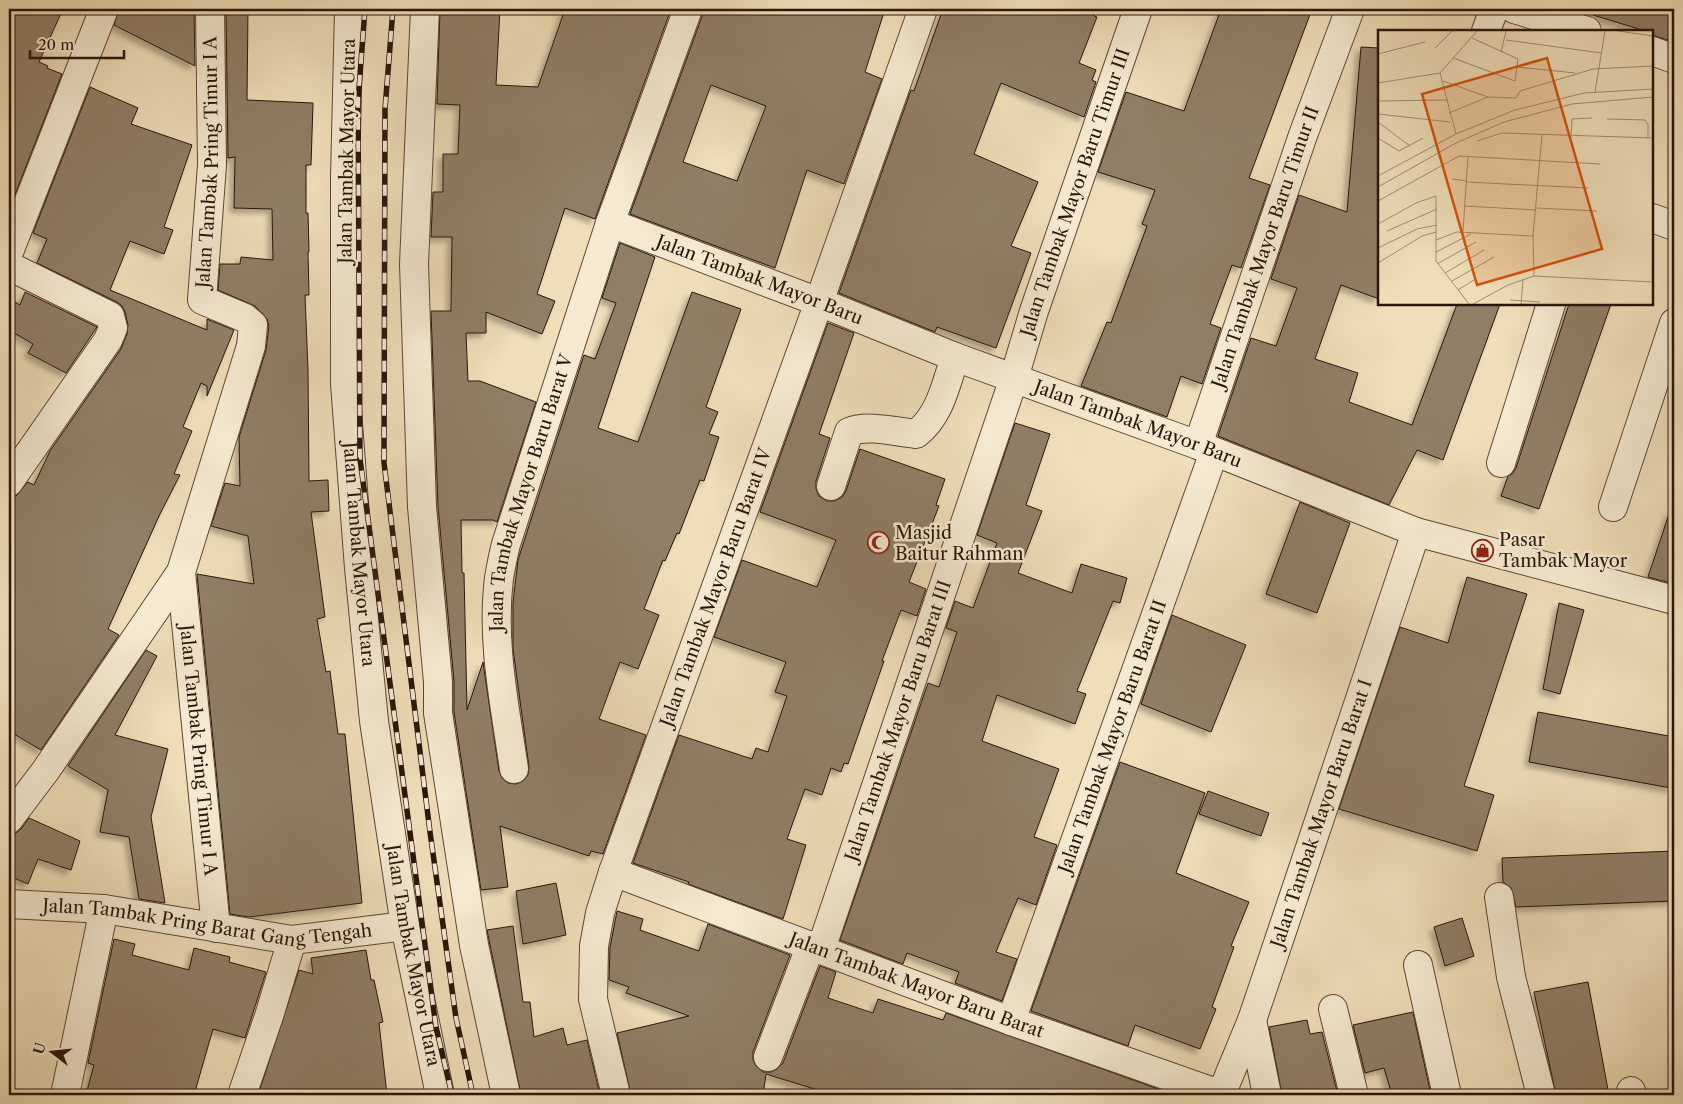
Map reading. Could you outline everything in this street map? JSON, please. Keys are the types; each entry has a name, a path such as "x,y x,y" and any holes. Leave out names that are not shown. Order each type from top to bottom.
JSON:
{"street":[{"path":"9,252 104,9"},
{"name":"Jalan Tambak Pring Timur I A","path":"9,818 46,770 181,572 251,346 253,325 245,318 202,300 212,165 210,9"},
{"name":"Jalan Tambak Mayor Utara","path":"349,9 345,178 345,384 358,568 374,721 405,926 440,1095"},
{"path":"425,9 414,264 422,507 438,682 438,713 474,945 506,1095"},
{"name":"Jalan Tambak Mayor Baru Barat V","path":"514,769 499,663 499,578 506,544 610,223 688,9"},
{"name":"Jalan Tambak Mayor Baru Barat IV","path":"616,1095 593,999 594,946 600,913 613,872 923,9"},
{"name":"Jalan Tambak Mayor Baru Timur III","path":"1014,378 1034,312 1138,9"},
{"name":"Jalan Tambak Mayor Baru Timur II","path":"1206,448 1303,135 1350,9"},
{"path":"1486,30 1494,9"},
{"path":"1514,9 1584,30"},
{"path":"1653,51 1674,59"},
{"path":"1653,218 1674,226"},
{"name":"Jalan Tambak Mayor Baru","path":"610,223 819,302 955,357 1206,448 1416,532 1674,600"},
{"path":"9,266 110,316 113,328 108,340 9,482"},
{"path":"1501,463 1551,305"},
{"path":"1613,507 1674,323"},
{"path":"831,486 849,432 864,428 916,434 926,426 934,416 955,357"},
{"name":"Jalan Tambak Mayor Baru Barat III","path":"768,1057 816,947 1014,378"},
{"name":"Jalan Tambak Mayor Baru Barat II","path":"1011,1021 1206,448"},
{"name":"Jalan Tambak Mayor Baru Barat I","path":"1222,1095 1252,1020 1416,532"},
{"name":"Jalan Tambak Pring Timur I A","path":"181,572 216,928"},
{"name":"Jalan Tambak Mayor Baru Barat","path":"613,872 1011,1021 1222,1095"},
{"path":"1499,897 1511,977 1541,1095"},
{"name":"Jalan Tambak Pring Barat Gang Tengah","path":"9,904 104,909 292,940 405,926"},
{"path":"65,1095 104,909"},
{"path":"242,1095 292,940"},
{"path":"1418,964 1447,1095"},
{"path":"1333,1009 1354,1095"},
{"path":"1252,1020 1267,1095"}],"building":[{"path":"9,9 63,9 39,62 48,66 47,68 62,74 9,210"},
{"path":"119,9 194,9 195,66 114,25"},
{"path":"226,9 248,9 247,100 313,103 311,165 306,165 309,295 305,295 309,481 328,480 329,511 311,512 325,617 317,619 326,672 330,671 338,734 345,734 362,903 249,917 230,914 197,574 254,584 248,536 211,526 225,483 240,486 239,437 266,350 269,326 267,319 255,306 218,290 220,264 240,264 241,257 273,260 272,209 234,208 235,157 228,158"},
{"path":"440,9 500,9 496,85 538,87 565,9 671,9 595,219 565,208 537,294 555,301 542,334 486,312 486,333 466,333 468,381 480,381 536,402 497,522 493,520 461,520 467,710 483,662 499,771 502,778 508,783 516,784 523,781 528,775 529,767 513,649 513,603 518,560 584,355 595,359 616,303 602,298 620,243 655,257 598,428 638,442 692,292 741,309 706,407 718,412 709,434 719,437 704,481 700,480 679,534 677,533 665,561 663,560 644,609 659,615 638,669 620,662 599,719 646,735 603,854 591,851 589,856 500,826 508,887 481,890 454,712 454,681 438,506 431,311 451,311 452,237 431,237 433,192 443,192 443,154 458,154 460,105 437,104"},
{"path":"703,9 885,9 865,72 882,79 844,184 807,170 775,268 630,214 703,14","holes":["711,85 766,106 737,181 683,162"]},
{"path":"943,9 1096,9 1094,16 1097,17 1079,63 1096,70 1092,80 1096,82 1084,117 1001,83 974,154 1038,182 1011,246 1031,253 996,348 937,327 935,332 839,293 911,90 914,91"},
{"path":"1221,9 1312,9 1249,178 1270,185 1241,268 1232,265 1210,324 1221,328 1202,384 1181,376 1167,417 1081,386 1107,322 1111,323 1147,226 1142,224 1155,190 1098,172 1126,92 1184,111"},
{"path":"1594,9 1674,9 1674,42 1653,35 1653,30 1638,30 1593,15"},
{"path":"1361,47 1378,48 1378,299 1341,285 1315,359 1358,373 1349,402 1412,425 1457,305 1500,305 1443,460 1417,450 1389,505 1218,436 1251,338 1276,346 1297,288 1271,279 1299,195 1347,212"},
{"path":"90,87 138,108 131,124 192,145 164,227 173,230 164,254 130,241 110,290 207,330 207,319 234,330 207,396 207,386 201,383 183,427 192,431 174,474 180,475 160,514 108,629 119,635 41,750 9,731 9,497 16,496 28,482 34,485 50,451 121,349 127,334 128,325 125,312 117,302 37,263 47,239 33,233"},
{"path":"25,292 97,327 66,373 28,353 33,344 9,330 9,298 20,305"},
{"path":"1569,305 1611,305 1539,509 1501,496 1508,476 1516,468"},
{"path":"828,323 854,333 819,434 830,438 816,481 816,489 819,496 827,501 835,501 842,497 846,491 860,449 945,479 936,505 939,506 909,582 926,589 917,616 901,610 848,764 844,763 841,772 831,768 822,795 805,789 787,839 806,845 783,919 688,884 689,882 633,863 679,735 752,759 756,748 768,752 787,696 775,692 786,662 714,637 742,560 817,587 836,540 760,512"},
{"path":"1015,423 1050,434 1026,505 1042,511 1018,573 1072,593 1081,564 1127,578 1120,603 1113,601 1077,691 1086,694 1075,724 997,695 982,741 1059,769 1034,837 1057,845 1036,905 1018,898 996,952 1017,959 1002,1001 955,983 959,972 907,953 903,964 840,940 928,683 939,687 957,632 946,628 955,601 973,608 997,543 977,535"},
{"path":"1300,502 1350,523 1317,613 1266,594"},
{"path":"1670,511 1674,512 1674,584 1648,577"},
{"path":"1467,577 1527,594 1464,786 1494,795 1477,851 1339,809 1400,627 1448,643"},
{"path":"1559,603 1584,610 1560,694 1543,689"},
{"path":"1172,615 1246,645 1211,732 1141,704"},
{"path":"146,650 157,656 115,735 168,749 151,817 165,903 139,899 129,837 100,832 108,790 68,766"},
{"path":"1538,712 1674,737 1674,770 1671,788 1529,762"},
{"path":"1120,762 1205,793 1176,873 1249,902 1231,946 1234,947 1212,1007 1216,1009 1200,1049 1135,1025 1128,1046 1031,1011"},
{"path":"1208,791 1269,813 1261,836 1199,814"},
{"path":"29,818 80,841 71,870 38,859 28,884 9,876 9,834 16,833 21,829"},
{"path":"1674,851 1674,901 1516,907 1511,888 1503,882 1502,858"},
{"path":"556,883 566,935 523,944 516,891"},
{"path":"617,911 643,919 640,930 699,951 708,924 790,955 753,1052 753,1060 756,1066 763,1072 771,1072 783,1063 820,966 836,972 828,998 873,1013 878,999 943,1020 946,1013 1161,1090 1160,1095 834,1095 766,1074 763,1095 631,1095 617,1033 689,1016 626,993 629,987 609,980 610,948"},
{"path":"1462,918 1474,956 1445,966 1434,927"},
{"path":"513,926 523,1002 530,1002 534,1037 563,1028 567,1045 587,1040 600,1095 521,1095 487,930"},
{"path":"114,939 135,944 132,955 189,970 194,948 230,957 229,962 266,972 245,1038 213,1029 194,1095 101,1095 87,1091 94,1065 88,1063"},
{"path":"366,950 371,980 374,980 383,1022 379,1023 387,1095 258,1095 299,970 313,974 311,958"},
{"path":"1588,982 1609,1095 1556,1095 1534,992"},
{"path":"1413,1012 1431,1095 1392,1095 1384,1068 1365,1073 1353,1025"},
{"path":"1307,1020 1310,1034 1322,1032 1338,1095 1282,1095 1269,1027"}],"railway":[{"path":"365,9 358,101 360,459 436,1027 452,1095"},
{"path":"393,9 385,109 384,463 430,832 456,1018 473,1095"}],"place":[{"name":"Masjid Baitur Rahman","path":"879,543"},
{"name":"Pasar Tambak Mayor","path":"1483,550"}]}
